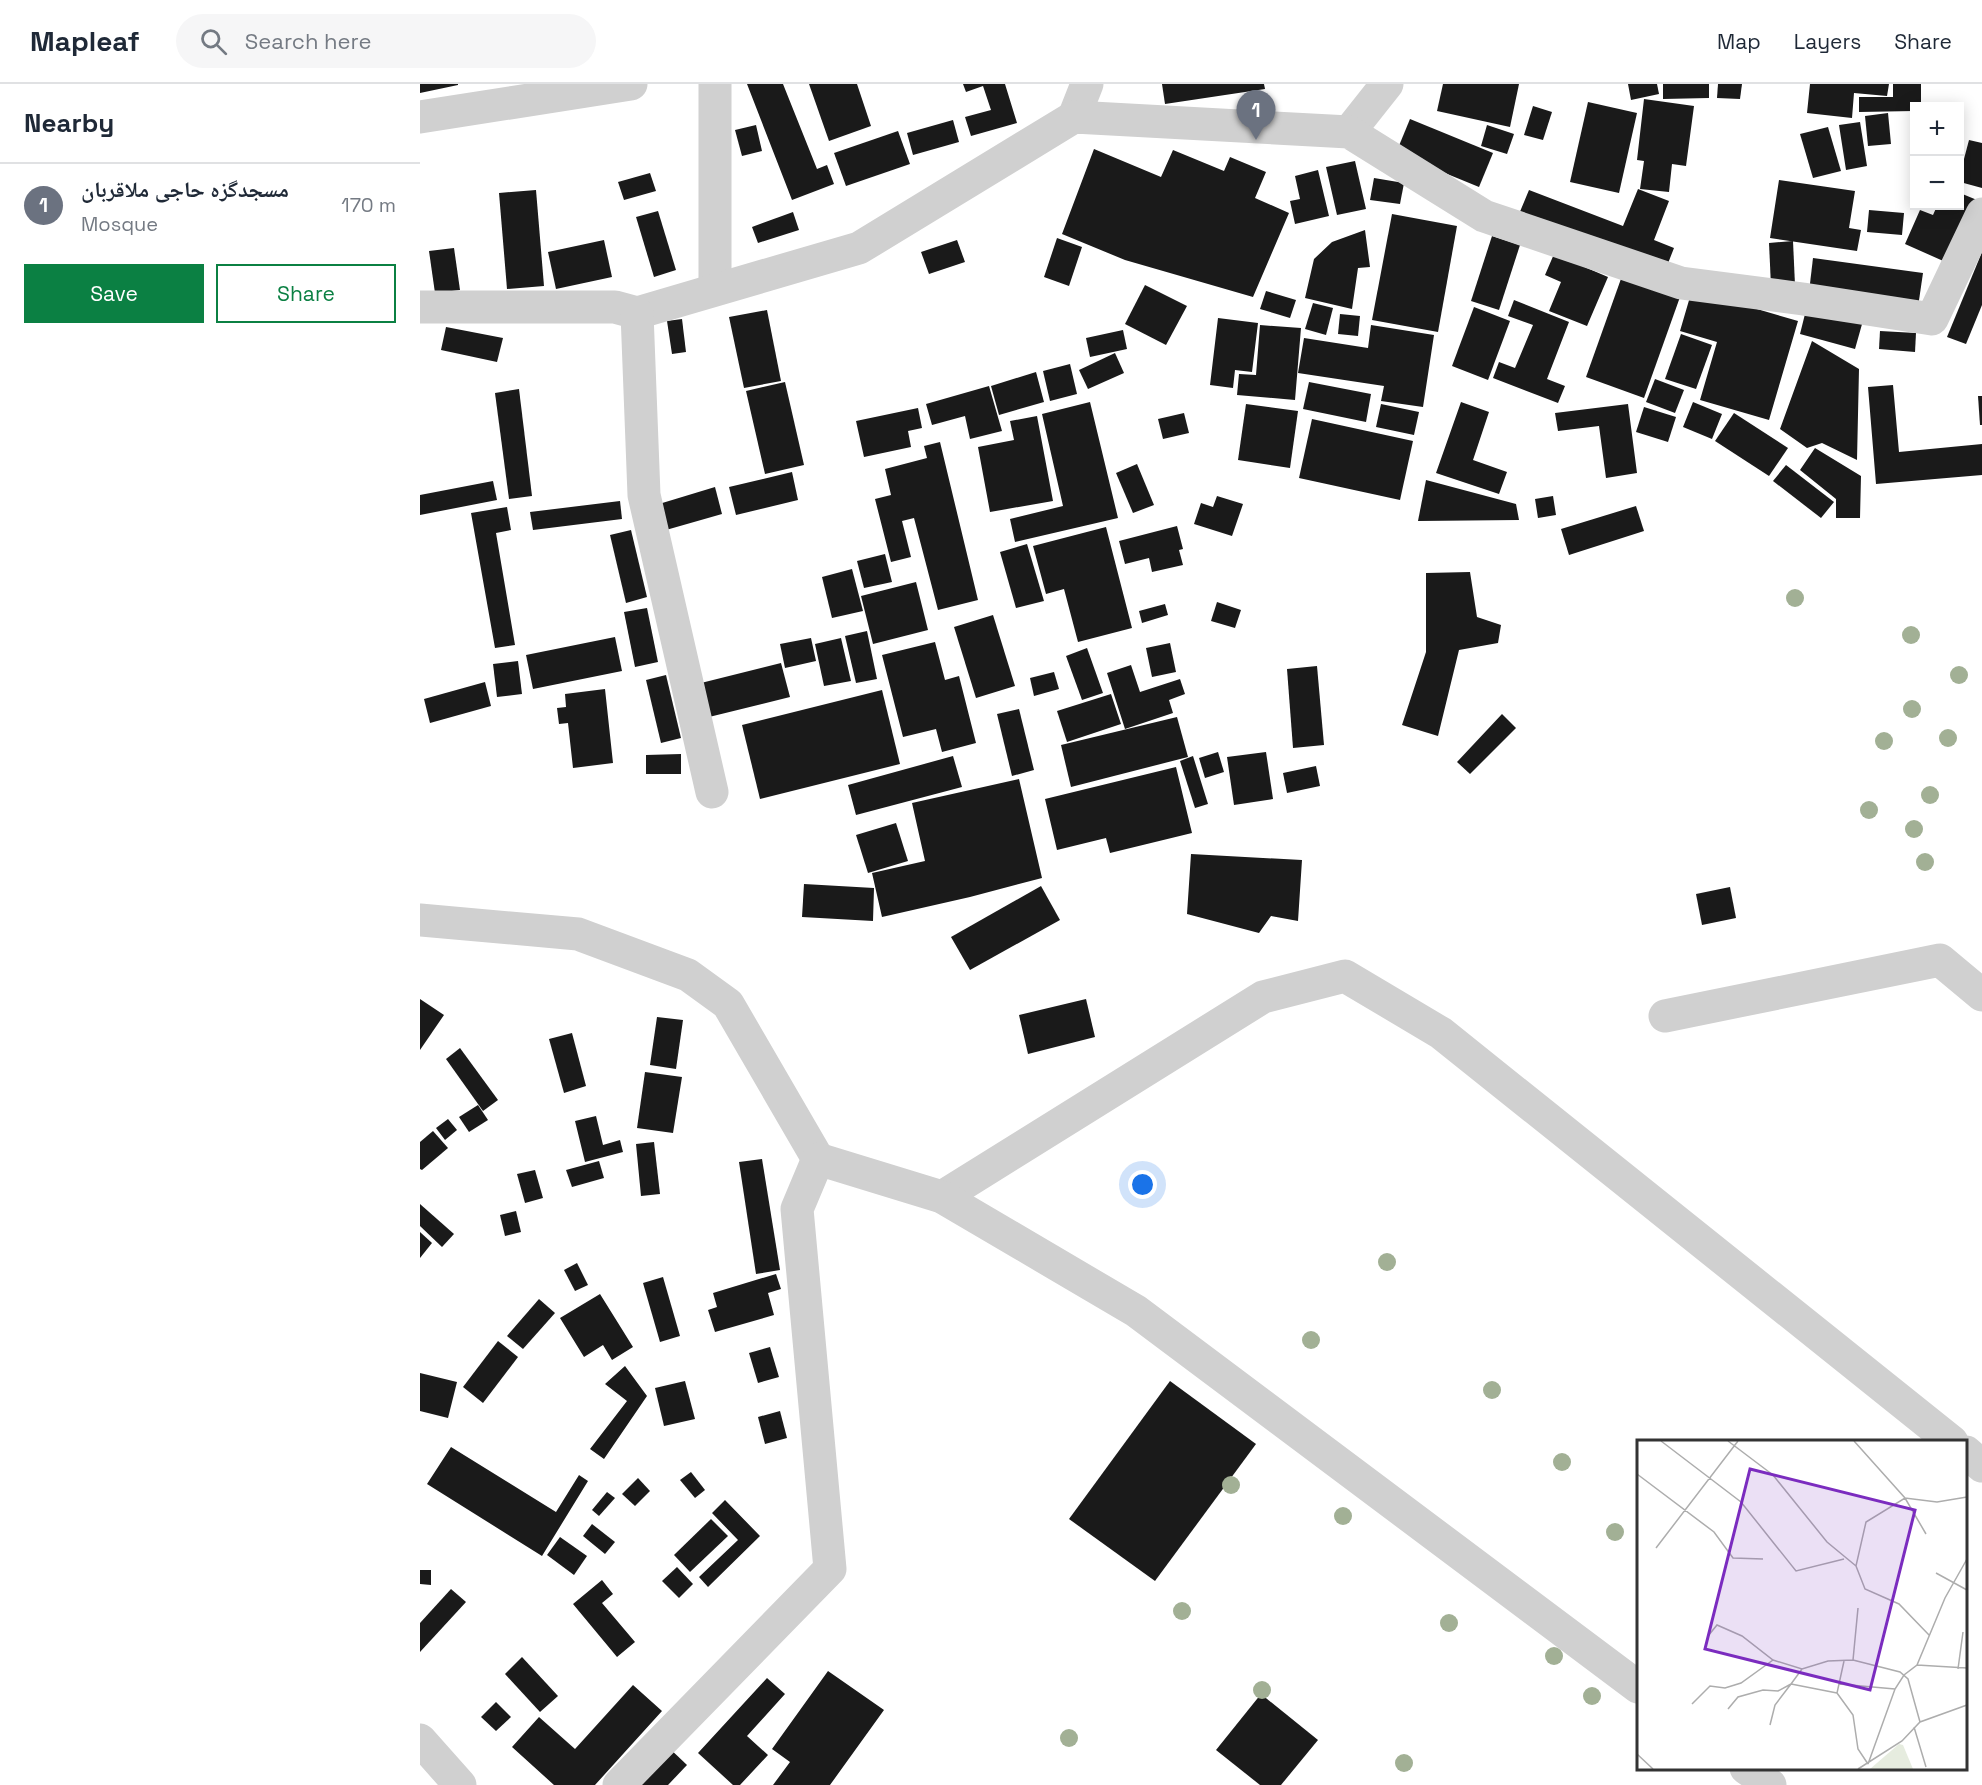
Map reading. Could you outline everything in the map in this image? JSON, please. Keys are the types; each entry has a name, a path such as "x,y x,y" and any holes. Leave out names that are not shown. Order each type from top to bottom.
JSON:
{"street":[{"path":"420,117 631,84"},
{"path":"715,84 715,289"},
{"path":"1074,117 1087,84"},
{"path":"1349,132 1387,84"},
{"path":"420,307 615,307 637,313 860,248 1074,117 1349,132 1484,216 1681,284 1803,299 1932,319 1982,214"},
{"path":"637,313 644,495 712,792"},
{"path":"420,920 578,934 688,975 728,1004 818,1159 942,1197 1136,1311 1637,1687"},
{"path":"1665,1016 1940,960 1982,995"},
{"path":"942,1197 1263,997 1345,976 1441,1033 1950,1440"},
{"path":"619,1785 830,1569 797,1209 818,1159"},
{"path":"1967,1454 1982,1466"},
{"path":"420,1740 460,1785"},
{"path":"1749,1770 1770,1785"}],"building":[{"path":"420,84 458,84 458,85 420,93"},
{"path":"747,84 783,84 817,169 827,165 834,184 792,200"},
{"path":"809,84 857,84 871,126 829,141"},
{"path":"963,84 1005,84 1017,123 971,136 965,117 991,110 983,86 966,92"},
{"path":"1162,84 1264,84 1265,89 1165,104"},
{"path":"1443,84 1519,84 1510,127 1437,111"},
{"path":"1628,84 1657,84 1659,94 1631,100"},
{"path":"1663,84 1709,84 1709,98 1663,99"},
{"path":"1718,84 1742,84 1740,99 1717,98"},
{"path":"1810,84 1889,84 1887,96 1854,93 1852,118 1807,113"},
{"path":"1893,84 1921,84 1921,102 1910,102 1910,111 1859,112 1859,97 1893,97"},
{"path":"1644,99 1694,106 1686,166 1672,164 1669,192 1640,189 1644,161 1637,160"},
{"path":"1588,102 1637,113 1619,193 1570,182"},
{"path":"1533,106 1552,112 1543,140 1524,135"},
{"path":"1888,113 1891,144 1868,146 1865,116"},
{"path":"1410,119 1493,153 1479,187 1396,153"},
{"path":"953,120 959,142 913,155 907,133"},
{"path":"1860,122 1867,166 1846,170 1839,125"},
{"path":"756,125 762,151 742,156 735,130"},
{"path":"1487,125 1514,134 1507,154 1481,146"},
{"path":"1828,127 1841,171 1813,178 1800,134"},
{"path":"898,131 910,164 846,186 834,153"},
{"path":"1969,140 1982,143 1982,188 1964,183 1964,159"},
{"path":"1094,149 1161,177 1173,150 1224,171 1230,157 1266,172 1255,198 1289,213 1253,297 1125,260 1062,234"},
{"path":"1355,161 1366,209 1337,215 1326,167"},
{"path":"1318,170 1329,216 1295,224 1290,201 1300,199 1295,176"},
{"path":"650,173 656,191 624,200 618,182"},
{"path":"1374,178 1404,183 1400,204 1370,200"},
{"path":"1779,180 1855,191 1849,228 1861,230 1857,251 1770,238"},
{"path":"1638,189 1669,201 1654,240 1674,248 1665,271 1519,214 1529,190 1623,226"},
{"path":"536,190 544,286 507,289 499,193"},
{"path":"1964,195 1977,200 1950,264 1905,244 1920,210 1933,215 1935,210 1964,210"},
{"path":"1869,210 1904,213 1902,235 1867,232"},
{"path":"658,211 676,270 654,277 636,217"},
{"path":"793,212 799,230 758,243 752,227"},
{"path":"1392,214 1457,226 1438,332 1372,320"},
{"path":"1365,230 1370,267 1358,268 1352,309 1305,298 1314,259 1332,242"},
{"path":"1492,236 1520,245 1499,310 1471,301"},
{"path":"1057,238 1082,247 1069,286 1044,277"},
{"path":"604,240 612,277 556,289 548,252"},
{"path":"957,240 965,262 929,274 921,252"},
{"path":"1793,241 1795,285 1771,286 1769,243"},
{"path":"454,248 460,290 435,293 429,251"},
{"path":"1982,252 1982,305 1966,344 1947,337"},
{"path":"1554,254 1608,277 1587,326 1549,311 1561,282 1545,275"},
{"path":"1813,258 1923,273 1918,307 1809,292"},
{"path":"1622,276 1680,297 1644,398 1586,377"},
{"path":"1145,285 1187,306 1166,345 1125,324"},
{"path":"1692,290 1798,321 1769,420 1700,400 1717,342 1680,331"},
{"path":"1266,291 1296,300 1290,318 1260,309"},
{"path":"1514,300 1569,322 1547,379 1565,386 1558,403 1493,378 1499,362 1515,368 1533,325 1508,316"},
{"path":"1808,302 1864,317 1855,349 1800,334"},
{"path":"1313,303 1333,308 1326,335 1305,329"},
{"path":"1474,307 1510,321 1488,380 1452,366"},
{"path":"767,310 781,381 744,388 729,317"},
{"path":"1340,314 1360,316 1358,336 1338,334"},
{"path":"1218,318 1258,323 1252,372 1235,370 1233,388 1210,385"},
{"path":"682,319 686,352 672,354 667,321"},
{"path":"1260,325 1301,328 1295,400 1237,395 1239,374 1256,375"},
{"path":"1371,325 1434,335 1423,407 1381,401 1384,386 1298,373 1304,338 1368,348"},
{"path":"446,327 503,338 497,362 441,350"},
{"path":"1123,330 1127,349 1090,357 1086,338"},
{"path":"1880,331 1916,333 1915,352 1879,349"},
{"path":"1681,334 1712,345 1696,389 1665,379"},
{"path":"1812,341 1859,369 1857,460 1822,443 1807,448 1780,429"},
{"path":"1115,353 1124,373 1088,389 1079,370"},
{"path":"1070,364 1077,394 1050,401 1043,371"},
{"path":"1036,372 1044,402 999,415 991,386"},
{"path":"1655,379 1684,390 1675,413 1646,402"},
{"path":"785,382 804,465 765,474 746,391"},
{"path":"1309,382 1371,394 1366,422 1303,409"},
{"path":"1893,385 1899,452 1982,444 1982,475 1876,484 1868,387"},
{"path":"989,386 1002,431 970,439 965,416 932,425 926,404"},
{"path":"519,389 532,496 509,499 495,393"},
{"path":"1978,396 1982,396 1982,425 1980,425"},
{"path":"1090,402 1118,518 1015,542 1010,519 1063,506 1042,414"},
{"path":"1461,402 1489,412 1473,460 1507,472 1499,494 1436,473"},
{"path":"1693,402 1722,414 1712,439 1683,427"},
{"path":"1246,404 1298,411 1290,468 1238,460"},
{"path":"1381,404 1419,412 1414,435 1376,427"},
{"path":"1628,404 1637,473 1606,478 1599,426 1558,431 1555,413"},
{"path":"1644,407 1676,417 1668,442 1636,432"},
{"path":"918,408 922,428 908,431 911,447 864,457 856,421"},
{"path":"1184,413 1189,433 1163,439 1158,419"},
{"path":"1734,413 1788,448 1769,476 1715,441"},
{"path":"1037,416 1053,501 990,512 978,447 1014,440 1010,421"},
{"path":"1312,419 1413,441 1400,500 1299,478"},
{"path":"940,442 978,600 938,610 914,518 902,521 911,557 891,562 875,499 891,495 885,469 927,458 924,446"},
{"path":"1815,448 1861,476 1860,518 1836,518 1836,499 1800,470"},
{"path":"1137,464 1154,505 1133,513 1116,473"},
{"path":"1786,465 1834,502 1821,518 1773,481"},
{"path":"792,472 798,500 736,515 729,487"},
{"path":"1426,480 1516,504 1519,520 1418,521"},
{"path":"493,481 497,500 420,515 420,495"},
{"path":"715,487 722,514 666,530 659,504"},
{"path":"1217,496 1243,504 1232,536 1194,524 1201,503 1213,507"},
{"path":"1553,496 1556,515 1538,518 1535,499"},
{"path":"620,501 622,519 533,530 530,512"},
{"path":"1636,506 1644,531 1569,555 1561,529"},
{"path":"507,507 511,530 496,533 515,645 495,648 471,513"},
{"path":"1177,526 1183,549 1179,550 1183,565 1152,572 1149,558 1125,564 1119,541"},
{"path":"1106,527 1132,628 1078,642 1064,589 1046,594 1033,546"},
{"path":"631,530 647,597 626,603 610,535"},
{"path":"1027,544 1044,601 1016,608 1000,552"},
{"path":"885,554 892,582 864,588 857,561"},
{"path":"852,569 863,611 832,618 822,577"},
{"path":"1470,572 1477,617 1501,625 1498,643 1459,650 1438,736 1402,725 1426,652 1426,573"},
{"path":"916,582 928,630 873,644 861,596"},
{"path":"1217,602 1241,610 1235,628 1211,621"},
{"path":"1165,604 1168,615 1142,623 1139,611"},
{"path":"647,608 658,662 635,667 624,612"},
{"path":"993,615 1015,686 976,698 954,627"},
{"path":"867,631 877,679 856,683 845,636"},
{"path":"615,637 622,671 533,689 526,655"},
{"path":"811,638 816,661 785,668 780,644"},
{"path":"841,638 851,681 824,686 815,644"},
{"path":"935,642 945,680 959,676 976,743 942,752 936,729 903,737 882,655"},
{"path":"1170,643 1176,672 1152,677 1146,648"},
{"path":"1087,648 1103,693 1082,700 1066,656"},
{"path":"518,661 522,694 497,697 493,664"},
{"path":"781,663 790,697 705,718 697,684"},
{"path":"1131,665 1140,692 1180,679 1185,694 1169,700 1173,713 1125,729 1107,673"},
{"path":"1317,666 1324,745 1293,748 1287,669"},
{"path":"1054,672 1059,689 1034,696 1030,678"},
{"path":"666,675 681,738 661,743 646,680"},
{"path":"485,682 491,706 430,723 424,699"},
{"path":"605,689 613,763 573,768 568,723 559,724 557,708 566,707 565,694"},
{"path":"882,690 900,764 760,799 742,725"},
{"path":"1111,694 1121,724 1067,742 1057,711"},
{"path":"1019,709 1034,770 1012,776 997,714"},
{"path":"1502,714 1516,728 1470,774 1457,762"},
{"path":"1177,717 1188,757 1071,787 1061,745"},
{"path":"1218,752 1224,772 1205,778 1199,758"},
{"path":"1266,752 1273,799 1234,805 1227,757"},
{"path":"681,754 681,774 646,774 646,755"},
{"path":"953,756 962,787 856,815 848,785"},
{"path":"1193,756 1208,804 1195,808 1180,761"},
{"path":"1316,766 1320,786 1287,793 1283,773"},
{"path":"1176,767 1192,833 1110,853 1106,838 1057,850 1045,799"},
{"path":"1019,779 1042,878 882,917 872,873 925,861 912,803"},
{"path":"896,823 908,861 868,873 856,835"},
{"path":"1191,854 1302,860 1298,921 1271,916 1259,933 1187,914"},
{"path":"804,884 874,888 873,921 802,917"},
{"path":"1041,886 1060,920 970,970 951,937"},
{"path":"1730,887 1736,918 1702,925 1696,894"},
{"path":"420,999 444,1015 420,1050"},
{"path":"1086,999 1095,1037 1028,1054 1019,1015"},
{"path":"657,1017 683,1020 676,1069 650,1065"},
{"path":"572,1033 586,1086 564,1093 549,1039"},
{"path":"460,1048 498,1100 483,1111 446,1059"},
{"path":"645,1072 682,1077 673,1133 637,1128"},
{"path":"478,1105 488,1120 469,1132 459,1117"},
{"path":"596,1116 603,1145 620,1140 623,1152 585,1162 575,1121"},
{"path":"448,1119 457,1130 445,1140 436,1128"},
{"path":"433,1131 448,1148 422,1170 420,1169 420,1142"},
{"path":"654,1142 660,1194 641,1196 636,1144"},
{"path":"762,1159 780,1270 756,1274 739,1162"},
{"path":"599,1161 604,1178 572,1187 566,1170"},
{"path":"535,1170 543,1198 525,1203 517,1174"},
{"path":"420,1204 454,1234 442,1247 420,1226"},
{"path":"516,1211 521,1232 505,1236 500,1215"},
{"path":"420,1232 432,1243 420,1258"},
{"path":"577,1263 588,1285 575,1291 564,1270"},
{"path":"776,1274 781,1289 768,1293 774,1315 715,1332 708,1310 717,1307 713,1293"},
{"path":"663,1277 680,1336 660,1342 643,1283"},
{"path":"600,1294 633,1347 612,1360 603,1345 584,1357 560,1318"},
{"path":"539,1299 555,1313 523,1349 507,1336"},
{"path":"498,1341 518,1357 483,1403 463,1387"},
{"path":"770,1347 779,1377 758,1383 749,1353"},
{"path":"625,1366 647,1396 604,1459 590,1449 627,1401 605,1384"},
{"path":"420,1373 457,1382 448,1418 420,1411"},
{"path":"685,1381 695,1419 664,1426 655,1388"},
{"path":"1170,1381 1256,1444 1155,1581 1069,1519"},
{"path":"780,1411 787,1438 765,1444 758,1417"},
{"path":"451,1447 556,1512 579,1475 588,1481 542,1556 427,1484"},
{"path":"691,1472 705,1490 695,1498 680,1480"},
{"path":"638,1478 650,1491 635,1506 622,1494"},
{"path":"607,1492 615,1498 599,1516 592,1510"},
{"path":"725,1500 760,1536 708,1587 699,1577 738,1540 712,1513"},
{"path":"711,1519 728,1536 690,1572 674,1555"},
{"path":"592,1524 615,1542 605,1554 583,1536"},
{"path":"560,1537 587,1556 574,1575 547,1555"},
{"path":"677,1567 693,1584 679,1598 662,1581"},
{"path":"420,1570 431,1570 431,1585 420,1584"},
{"path":"602,1580 613,1594 602,1603 635,1642 617,1657 573,1604"},
{"path":"451,1589 466,1602 420,1652 420,1623"},
{"path":"522,1657 558,1696 540,1712 505,1674"},
{"path":"828,1671 884,1710 830,1785 773,1785 790,1762 772,1749"},
{"path":"767,1678 785,1694 747,1736 768,1755 740,1785 733,1785 698,1753"},
{"path":"633,1685 662,1711 595,1785 554,1785 512,1747 539,1717 575,1749"},
{"path":"1261,1694 1318,1740 1281,1785 1260,1785 1216,1750"},
{"path":"496,1702 511,1717 496,1731 481,1717"},
{"path":"666,1745 687,1765 668,1785 627,1785"}],"place":[{"name":"مسجدگزه حاجی ملاقربان","path":"1256,140"}]}
